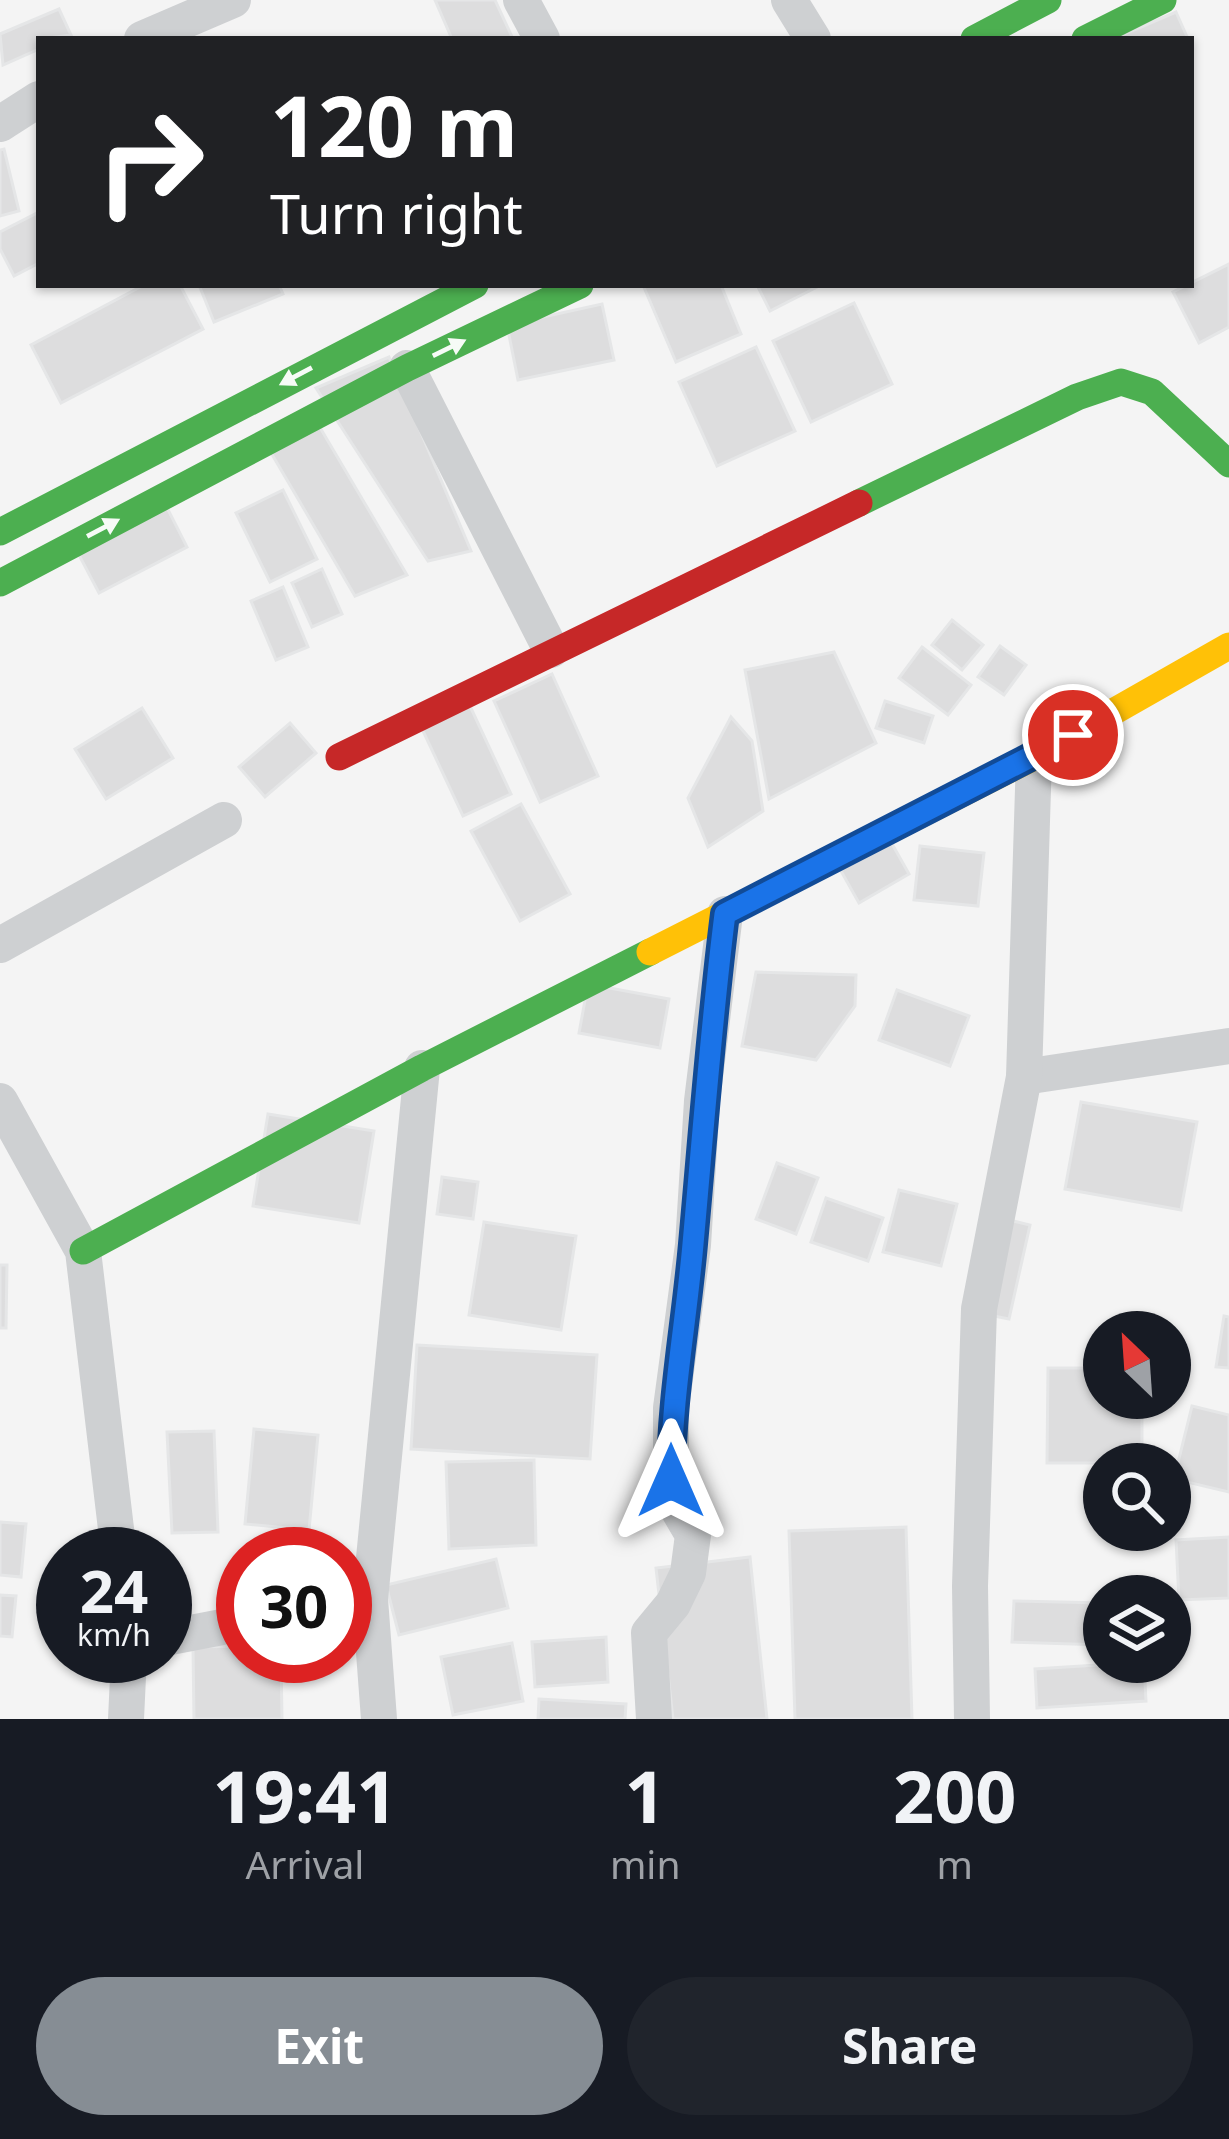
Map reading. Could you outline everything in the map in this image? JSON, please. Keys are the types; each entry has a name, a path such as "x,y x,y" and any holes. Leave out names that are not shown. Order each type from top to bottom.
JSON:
{"street":[{"path":"149,36 233,0"},
{"path":"521,0 540,36"},
{"path":"789,0 811,36"},
{"path":"980,36 1048,0"},
{"path":"1091,36 1163,0"},
{"path":"0,124 36,101"},
{"path":"0,532 469,288"},
{"path":"0,583 407,368 574,288"},
{"path":"407,368 551,650"},
{"path":"339,757 1056,407 1120,382 1152,392 1229,464"},
{"path":"83,1250 422,1068 1034,757 1229,646"},
{"path":"972,1719 970,1586 979,1309 1024,1077 1034,757"},
{"path":"0,945 224,820"},
{"path":"654,1719 649,1633 673,1604 688,1573 693,1535 676,1506 671,1481 671,1408 693,1245 702,1101 725,914"},
{"path":"1024,1077 1229,1046"},
{"path":"366,1527 422,1068"},
{"path":"0,1101 83,1250 116,1527"},
{"path":"372,1681 379,1719"},
{"path":"126,1719 128,1683"}],"building":[{"path":"435,0 495,0 512,36 451,36"},
{"path":"59,9 71,35 36,36 36,50 3,65 0,34"},
{"path":"1176,12 1187,36 1120,36"},
{"path":"4,149 19,211 0,216 0,150"},
{"path":"36,214 36,265 14,276 0,249 0,232"},
{"path":"1229,264 1229,327 1199,343 1173,292 1194,288 1194,282"},
{"path":"138,288 182,288 203,329 61,403 31,345"},
{"path":"200,288 280,288 283,294 214,322"},
{"path":"644,288 722,288 741,334 676,362"},
{"path":"758,288 815,288 770,311"},
{"path":"854,303 892,384 811,422 773,341"},
{"path":"602,304 614,360 518,380 507,325"},
{"path":"756,347 795,431 717,466 679,382"},
{"path":"389,357 471,551 428,561 316,388"},
{"path":"312,414 407,575 355,596 263,439"},
{"path":"158,490 187,547 99,593 69,536"},
{"path":"283,490 317,559 270,582 236,513"},
{"path":"322,569 342,614 312,627 292,583"},
{"path":"283,587 308,647 276,660 251,601"},
{"path":"952,620 983,645 962,670 932,645"},
{"path":"1000,646 1026,665 1004,695 978,677"},
{"path":"922,647 971,685 948,715 899,678"},
{"path":"834,652 876,743 769,799 745,670"},
{"path":"552,674 598,776 540,802 494,701"},
{"path":"463,691 511,794 463,816 415,714"},
{"path":"885,701 933,716 924,743 876,728"},
{"path":"142,708 173,758 106,799 75,749"},
{"path":"731,717 752,741 763,811 708,847 688,798"},
{"path":"290,723 316,753 265,797 239,767"},
{"path":"521,804 570,894 520,921 471,831"},
{"path":"882,826 909,874 859,903 832,855"},
{"path":"920,846 984,853 978,906 914,900"},
{"path":"756,972 856,975 855,1006 816,1060 742,1046"},
{"path":"588,984 669,999 660,1048 579,1033"},
{"path":"897,990 969,1016 950,1066 879,1040"},
{"path":"1081,1102 1197,1122 1181,1210 1065,1189"},
{"path":"268,1114 374,1131 359,1223 253,1206"},
{"path":"777,1163 818,1178 796,1234 756,1219"},
{"path":"442,1177 478,1182 473,1219 437,1214"},
{"path":"899,1190 957,1204 941,1266 883,1252"},
{"path":"826,1198 883,1218 868,1261 811,1242"},
{"path":"1001,1218 1030,1225 1009,1319 979,1313"},
{"path":"484,1222 576,1236 561,1330 469,1315"},
{"path":"0,1265 7,1265 6,1328 0,1328"},
{"path":"1224,1316 1229,1317 1229,1368 1216,1367"},
{"path":"417,1345 597,1355 590,1459 411,1449"},
{"path":"1048,1368 1083,1368 1083,1419 1142,1419 1142,1443 1083,1443 1083,1463 1047,1463"},
{"path":"1192,1406 1229,1415 1229,1492 1191,1483 1191,1443 1183,1443"},
{"path":"254,1429 318,1435 309,1527 245,1524"},
{"path":"214,1431 216,1532 172,1527 167,1432"},
{"path":"534,1460 536,1545 449,1549 446,1462"},
{"path":"0,1522 26,1524 21,1577 0,1575"},
{"path":"906,1527 912,1719 795,1719 789,1531"},
{"path":"1229,1537 1229,1598 1191,1600 1191,1575 1178,1575 1177,1551 1191,1551 1191,1539"},
{"path":"750,1557 767,1719 673,1719 656,1568"},
{"path":"496,1559 508,1608 399,1635 386,1585"},
{"path":"0,1595 16,1596 12,1637 0,1636"},
{"path":"1014,1601 1083,1603 1083,1644 1012,1642"},
{"path":"606,1637 608,1682 535,1687 532,1642"},
{"path":"512,1643 523,1701 453,1715 441,1657"},
{"path":"193,1647 216,1647 216,1683 281,1683 282,1719 194,1719"},
{"path":"1083,1666 1083,1683 1145,1683 1146,1701 1037,1708 1035,1669"},
{"path":"539,1699 626,1704 625,1719 538,1719"}],"traffic: fast":[{"path":"980,36 1048,0"},
{"path":"1091,36 1163,0"},
{"path":"0,532 469,288"},
{"path":"0,583 407,368 574,288"},
{"path":"859,503 1077,397 1121,382 1152,392 1229,464"},
{"path":"83,1251 422,1068 650,952"}],"traffic: slow":[{"path":"650,952 1034,757 1229,646"}],"traffic: jam":[{"path":"339,757 859,503"}],"route":[{"path":"671,1481 671,1408 693,1245 702,1101 725,914 1073,735"}]}
